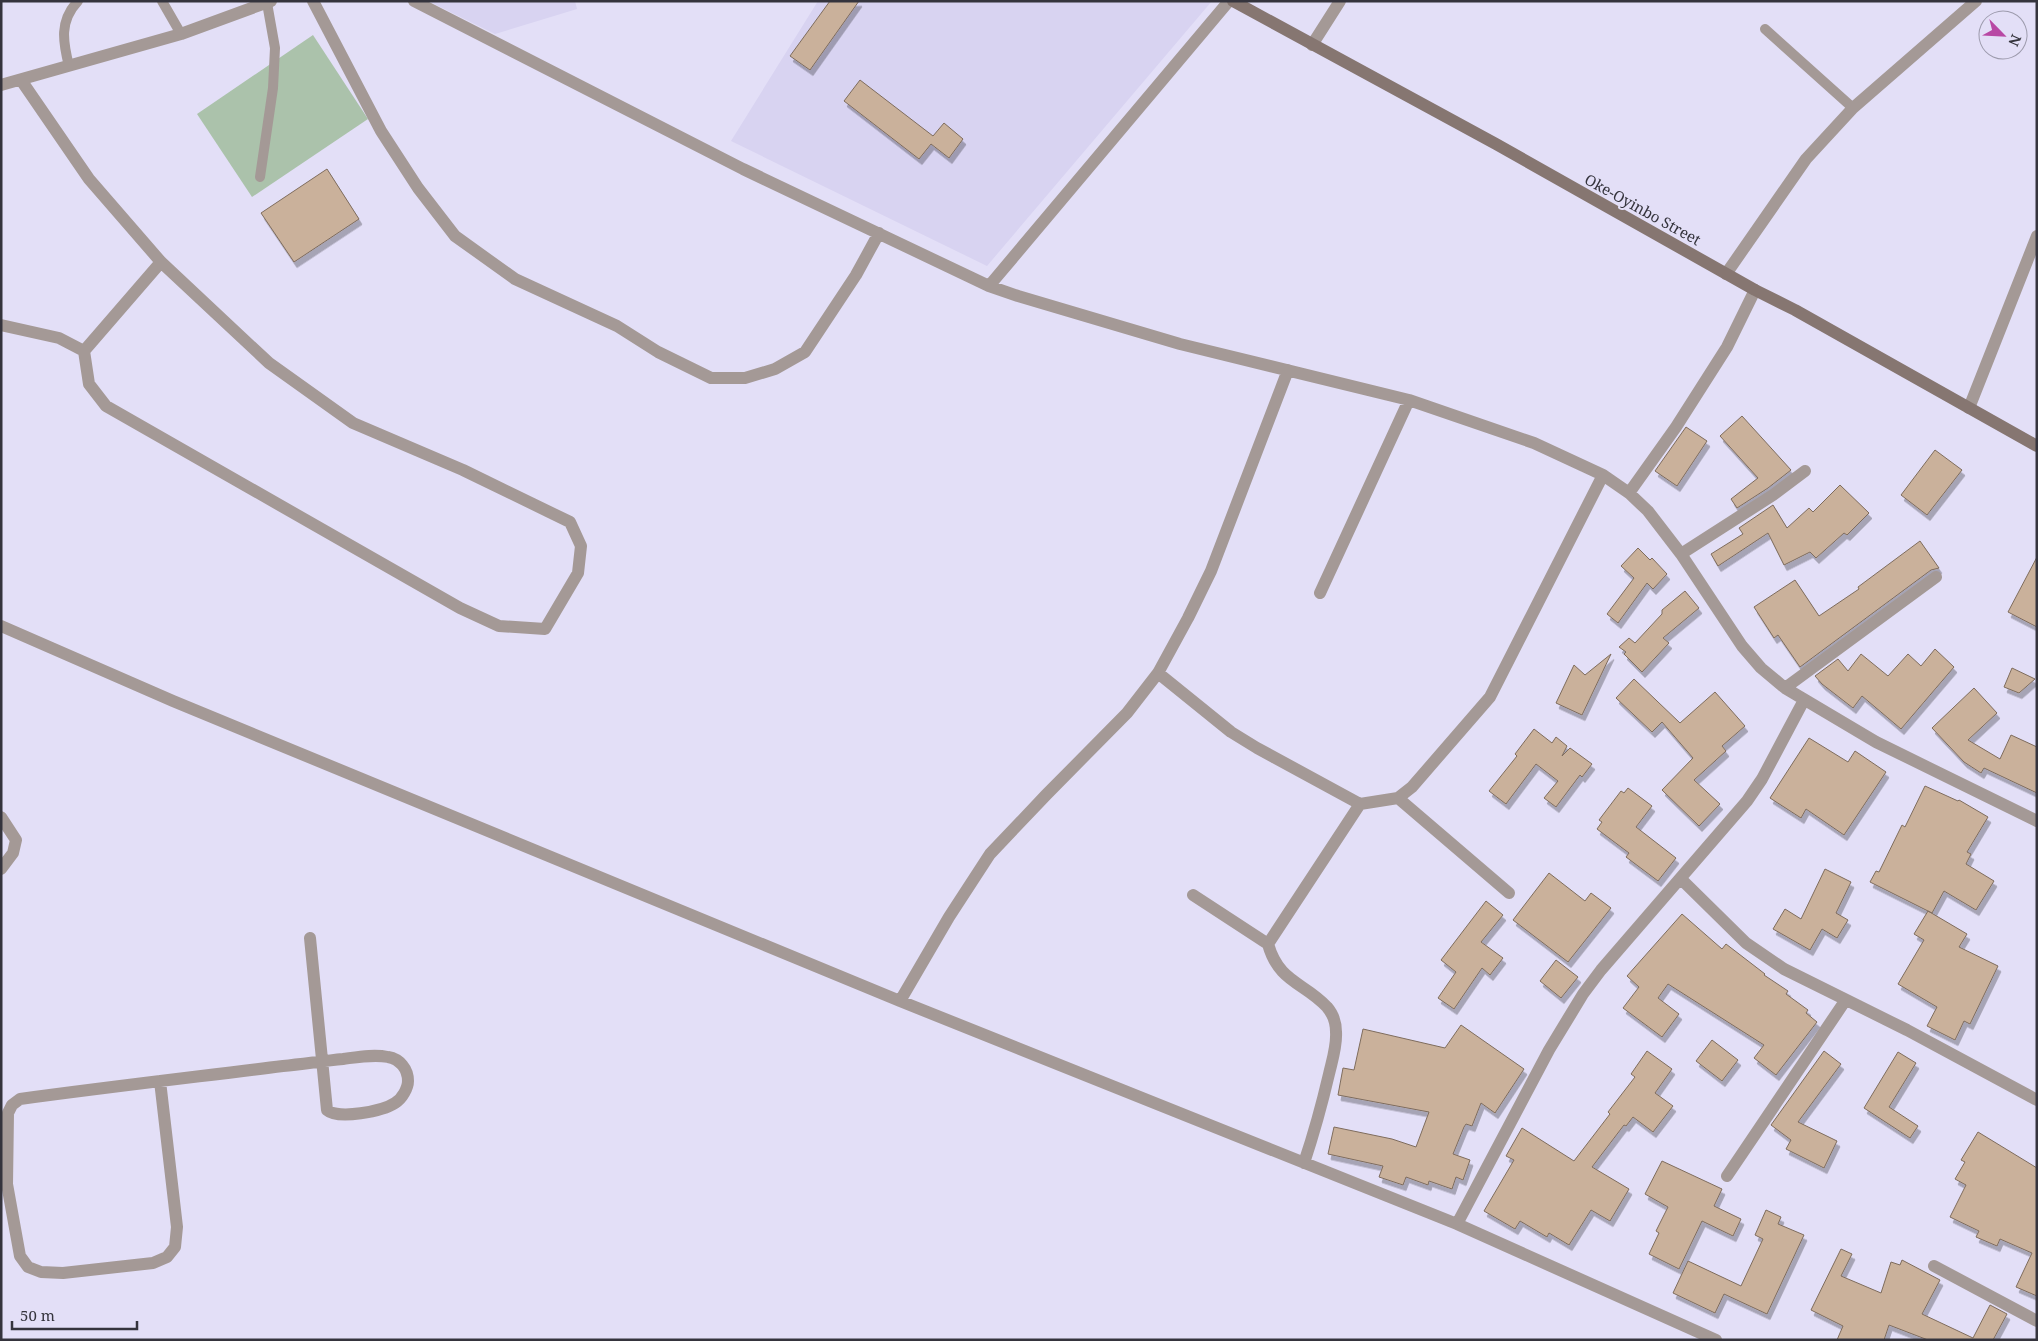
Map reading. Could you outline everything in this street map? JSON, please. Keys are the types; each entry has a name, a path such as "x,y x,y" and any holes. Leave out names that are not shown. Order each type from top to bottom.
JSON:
{"main road":[{"name":"Oke-Oyinbo Street","path":"1231,1 1496,144 2037,446"}],"street":[{"path":"313,1 381,131 418,188 455,236 515,279 617,326 658,352 712,378 745,378 775,369 805,352 856,275 879,233"},
{"path":"414,1 743,169 988,286 1180,344 1409,400 1534,443 1604,475 1629,493 1648,511 1681,554 1742,646 1761,668 1785,688 1876,742 2037,821"},
{"path":"988,286 1231,1"},
{"path":"1312,45 1340,1"},
{"path":"1726,274 1806,159 1853,108 1976,1"},
{"path":"1,85 181,34 269,2"},
{"path":"21,80 88,179 161,262 269,363 354,423 463,470 570,522 582,546 578,573 544,629 499,626 460,608 106,406 89,384 84,351 161,262"},
{"path":"1969,408 2037,236"},
{"path":"1629,493 1676,427 1727,347 1756,290"},
{"path":"1,325 59,338 84,351"},
{"path":"900,1001 949,917 990,854 1046,794 1127,713 1158,673 1211,571 1288,370"},
{"path":"1320,593 1409,400"},
{"path":"1681,554 1774,495 1804,470"},
{"path":"1158,673 1238,736 1360,804 1398,798 1412,787 1490,697 1604,475"},
{"path":"1785,688 1936,577"},
{"path":"1,626 173,701 900,1001 1457,1224 1716,1340"},
{"path":"1457,1224 1549,1050 1583,994 1601,970 1747,800 1762,779 1804,700"},
{"path":"1398,798 1509,893"},
{"path":"1268,944 1360,804"},
{"path":"1,817 16,840 13,853 1,868"},
{"path":"1680,879 1746,943 1784,969 1845,1001 1907,1030 2037,1100"},
{"path":"1192,895 1268,944 1271,956 1281,972 1326,1007 1334,1019 1336,1033 1334,1056 1319,1119 1304,1163"},
{"path":"160,1081 177,1227 175,1247 167,1257 153,1263 63,1273 41,1272 28,1267 20,1256 4,1185 7,1123 12,1104 20,1099 160,1081 321,1062 370,1056 390,1057 400,1062 406,1070 408,1082 403,1096 397,1102 383,1109 342,1115 330,1113 325,1104 321,1062 310,938"},
{"path":"1727,1176 1845,1001"},
{"path":"1934,1266 2037,1321"}],"lane":[{"path":"69,66 63,41 64,23 78,1"},
{"path":"162,1 181,34"},
{"path":"260,177 273,88 274,48 269,2"},
{"path":"1765,29 1853,108"}],"shaded area":[{"path":"428,1 575,1 577,9 495,34"},
{"path":"818,1 1212,1 987,266 731,141"}],"green space":[{"path":"313,35 368,119 252,197 197,114"}],"building":[{"path":"830,1 859,1 810,70 790,56"},
{"path":"860,80 933,136 944,123 963,139 949,158 931,144 919,159 844,101"},
{"path":"327,169 359,219 294,262 261,213"},
{"path":"1742,416 1791,470 1737,508 1731,499 1758,478 1720,436"},
{"path":"1686,427 1707,441 1677,486 1655,471"},
{"path":"1935,450 1962,470 1927,515 1901,495"},
{"path":"1840,485 1869,513 1847,535 1844,533 1816,558 1810,552 1784,565 1768,533 1718,566 1711,554 1743,534 1739,528 1773,505 1787,528 1809,508 1813,512"},
{"path":"1920,541 1939,568 1931,570 1800,667 1778,635 1774,638 1754,607 1795,580 1819,616 1859,589 1858,587"},
{"path":"1638,548 1650,560 1652,558 1667,574 1653,589 1647,583 1618,623 1607,614 1634,578 1621,566"},
{"path":"2037,557 2037,627 2008,612"},
{"path":"1685,591 1699,608 1663,638 1669,643 1642,672 1624,654 1626,652 1619,647 1629,638 1635,643 1662,614 1662,610"},
{"path":"1935,649 1954,667 1901,729 1862,696 1853,708 1822,684 1815,676 1838,659 1848,671 1861,654 1888,676 1908,654 1921,666"},
{"path":"1611,654 1582,715 1556,703 1574,665 1585,675"},
{"path":"2012,668 2035,679 2019,693 2004,687"},
{"path":"1634,679 1680,723 1715,692 1745,726 1722,746 1726,751 1694,780 1720,804 1699,826 1662,790 1693,758 1662,722 1652,732 1616,698"},
{"path":"1974,688 1997,713 1968,740 2000,759 2011,735 2037,747 2037,793 1984,768 1981,773 1964,762 1932,728"},
{"path":"1534,729 1552,743 1556,737 1567,746 1562,756 1570,748 1592,764 1582,777 1580,775 1556,807 1544,798 1558,781 1536,764 1506,804 1489,791 1517,756 1515,754"},
{"path":"1809,738 1848,762 1855,751 1886,772 1844,835 1806,809 1801,818 1770,798"},
{"path":"1925,786 1959,800 1988,817 1967,852 1971,854 1966,864 1994,881 1976,910 1944,891 1932,913 1870,882 1876,871 1879,872 1902,825 1905,827"},
{"path":"1628,788 1652,806 1636,827 1676,858 1658,881 1626,857 1629,853 1597,829 1602,822 1599,820 1621,791 1624,793"},
{"path":"1825,869 1851,882 1836,913 1848,920 1837,938 1822,929 1810,950 1773,929 1785,909 1801,919"},
{"path":"1549,873 1585,901 1591,893 1611,908 1568,962 1513,920"},
{"path":"1486,901 1503,915 1481,942 1503,958 1490,975 1482,968 1454,1009 1438,998 1456,972 1441,960"},
{"path":"1928,911 1967,934 1959,947 1998,966 1970,1024 1964,1021 1955,1040 1927,1026 1937,1007 1898,984 1924,940 1914,934"},
{"path":"1682,914 1722,949 1726,944 1764,975 1788,991 1786,994 1808,1010 1806,1013 1817,1022 1776,1075 1754,1058 1764,1045 1668,984 1658,998 1679,1014 1662,1037 1623,1008 1639,987 1627,976"},
{"path":"1556,960 1578,977 1561,998 1540,981"},
{"path":"1461,1025 1524,1069 1495,1113 1481,1103 1472,1126 1466,1124 1464,1127 1453,1154 1470,1160 1463,1180 1456,1177 1452,1189 1429,1181 1428,1185 1406,1177 1403,1185 1379,1177 1383,1166 1328,1154 1334,1127 1392,1139 1416,1147 1429,1112 1338,1095 1343,1068 1354,1070 1363,1029 1445,1048"},
{"path":"1712,1040 1738,1060 1722,1081 1696,1061"},
{"path":"1647,1051 1672,1069 1655,1093 1673,1106 1653,1132 1633,1117 1626,1126 1624,1125 1592,1167 1629,1189 1610,1221 1591,1210 1569,1245 1549,1233 1547,1237 1520,1221 1515,1229 1484,1211 1514,1160 1506,1156 1522,1128 1574,1161 1610,1114 1608,1112 1635,1077 1631,1074"},
{"path":"1824,1051 1841,1064 1798,1122 1837,1141 1824,1168 1786,1149 1791,1140 1771,1125"},
{"path":"1898,1052 1916,1063 1889,1107 1918,1126 1910,1138 1864,1108"},
{"path":"1978,1132 2037,1168 2037,1296 2016,1287 2032,1253 2000,1239 1997,1246 1976,1237 1979,1231 1950,1217 1966,1185 1955,1179 1965,1162 1961,1160"},
{"path":"1662,1161 1722,1189 1714,1206 1741,1219 1733,1236 1702,1221 1679,1269 1649,1254 1659,1233 1656,1231 1668,1207 1645,1194"},
{"path":"1766,1210 1781,1217 1778,1224 1804,1235 1767,1314 1724,1294 1715,1313 1673,1293 1688,1261 1741,1286 1763,1239 1755,1235"},
{"path":"1841,1249 1852,1254 1841,1276 1881,1293 1891,1262 1900,1265 1902,1260 1940,1280 1922,1314 1973,1338 1990,1305 2007,1314 1993,1340 1928,1340 1889,1325 1884,1340 1837,1340 1843,1326 1811,1310"}]}
